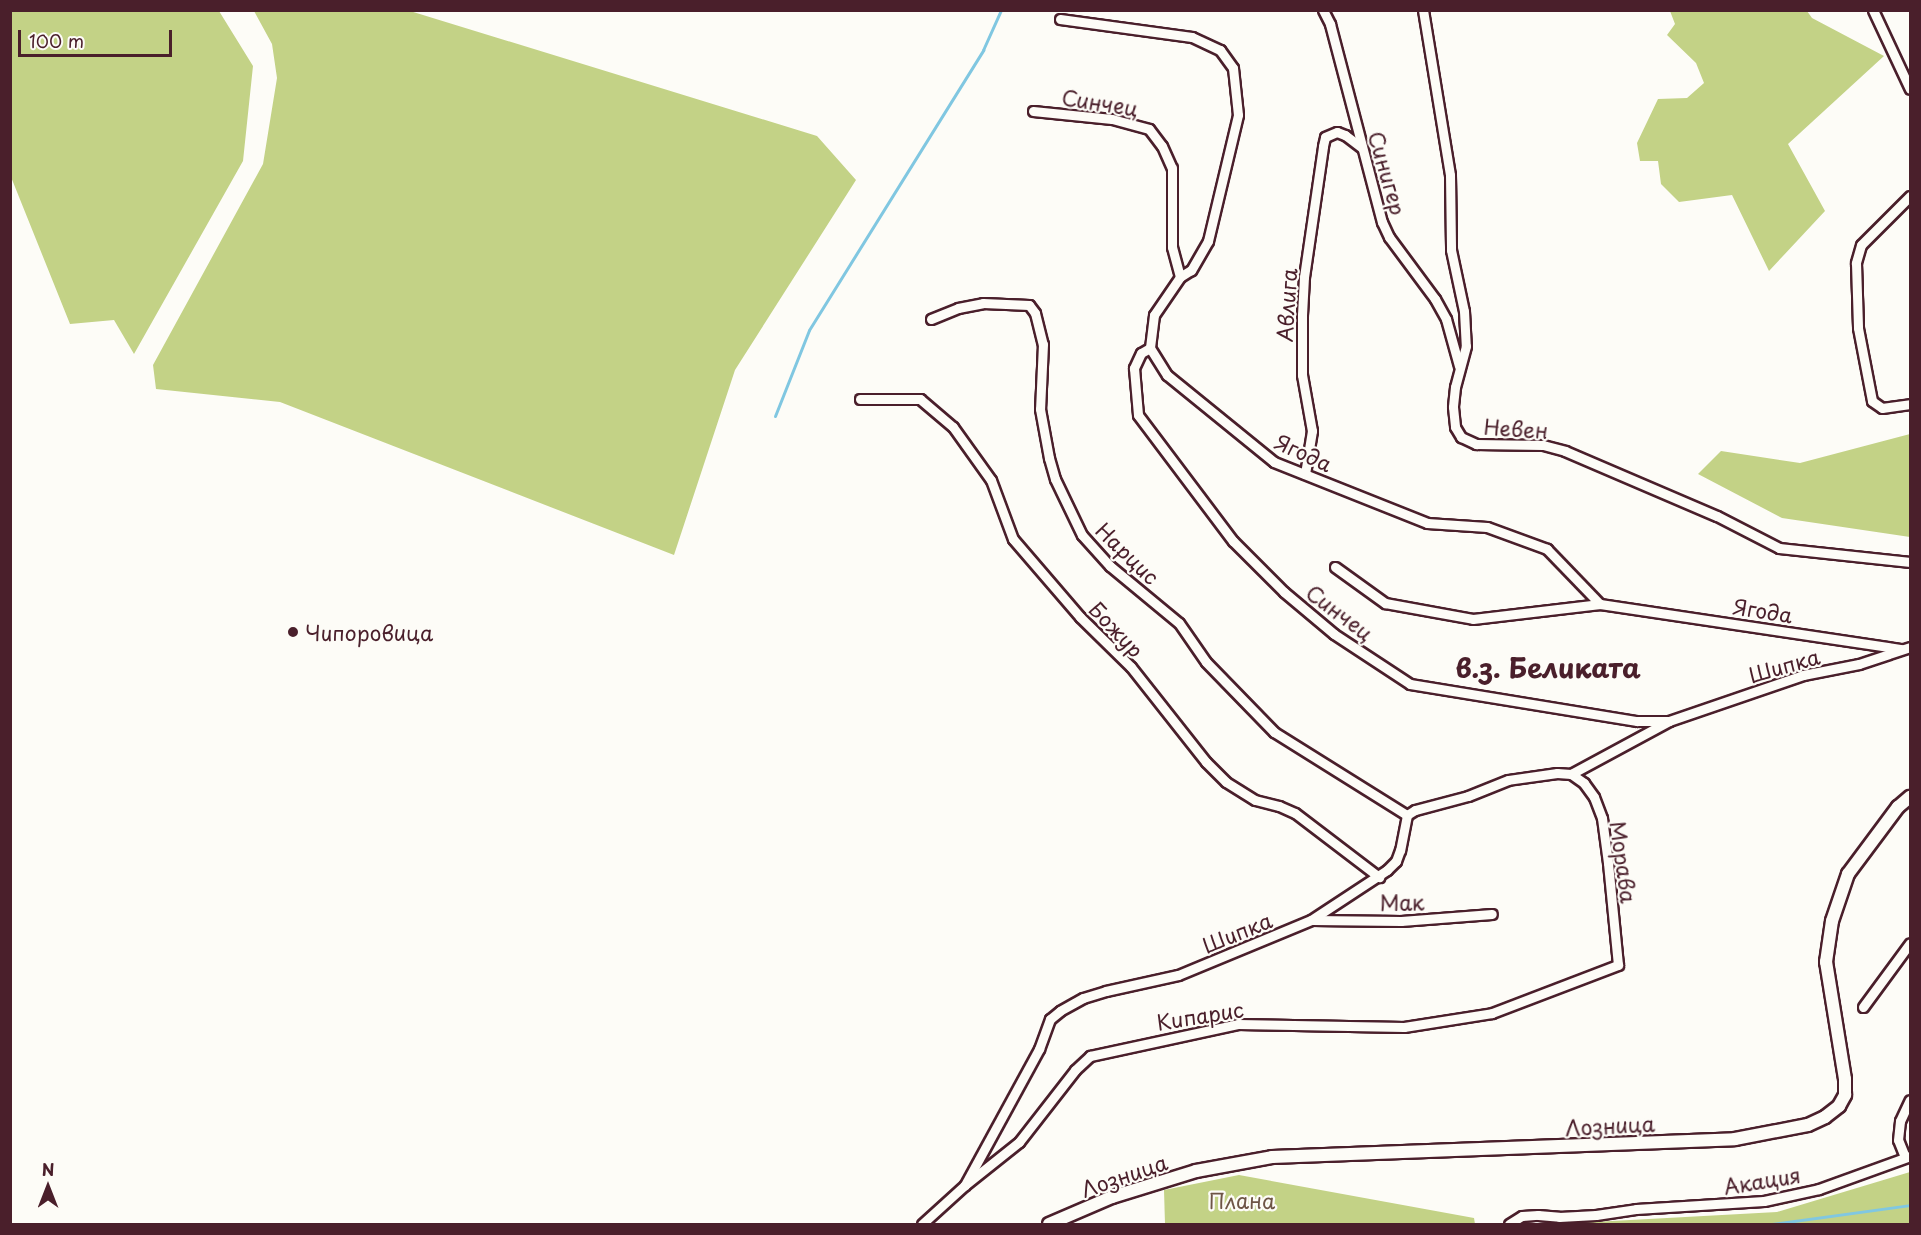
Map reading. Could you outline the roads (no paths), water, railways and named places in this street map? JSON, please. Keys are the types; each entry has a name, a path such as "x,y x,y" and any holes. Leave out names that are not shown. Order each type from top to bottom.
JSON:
{"street":[{"name":"Синигер","path":"1323,10 1330,24 1382,222 1389,237 1435,299 1446,319 1459,366"},
{"name":"Невен","path":"1423,10 1450,175 1451,250 1464,311 1466,346 1459,366 1453,407 1455,426 1467,442 1543,444 1564,450 1717,516 1779,548 1911,562"},
{"path":"1873,10 1911,88"},
{"path":"1059,19 1192,38 1220,50 1233,69 1238,115 1208,241 1191,270 1180,277 1154,315 1150,348"},
{"name":"Синчец","path":"1033,111 1112,119 1149,129 1162,146 1172,168 1172,247 1180,277"},
{"name":"Авлига","path":"1305,474 1312,431 1302,366 1304,277 1325,137 1337,132 1362,148"},
{"path":"1911,196 1861,245 1856,263 1858,328 1872,401 1882,408 1911,404"},
{"name":"Нарцис","path":"931,319 958,308 983,303 1029,305 1039,324 1043,344 1040,409 1049,458 1055,479 1082,535 1110,566 1179,623 1206,662 1274,732 1407,815"},
{"name":"Синчец","path":"1150,348 1141,353 1134,368 1138,414 1233,541 1284,592 1334,634 1410,684 1638,721 1668,721"},
{"name":"Ягода","path":"1150,348 1167,375 1274,462 1427,523 1487,527 1546,549 1600,604 1906,648"},
{"name":"Божур","path":"860,399 920,399 952,427 991,480 1013,539 1080,617 1131,667 1206,762 1227,782 1255,800 1295,813 1379,877"},
{"path":"1335,567 1386,603 1473,619 1600,604"},
{"name":"Шипка","path":"1668,721 1794,678 1859,664 1906,648"},
{"path":"1407,815 1415,810 1468,796 1508,780 1557,773 1571,774 1668,721"},
{"name":"Морава","path":"1571,774 1584,783 1594,797 1602,818 1618,965"},
{"name":"Лозница","path":"1049,1224 1112,1197 1196,1171 1272,1157 1735,1139 1808,1125 1825,1117 1839,1106 1845,1095 1845,1079 1826,962 1832,921 1848,874 1898,807 1911,798"},
{"name":"Шипка","path":"965,1185 1039,1049 1050,1019 1083,998 1178,975 1311,920 1379,877 1396,861 1407,815"},
{"name":"Мак","path":"1311,920 1401,921 1492,914"},
{"path":"1863,1007 1911,944"},
{"name":"Кипарис","path":"922,1224 965,1185 1019,1142 1075,1070 1090,1056 1238,1024 1404,1028 1492,1013 1618,965"},
{"name":"Акация","path":"1509,1224 1522,1216 1596,1215 1636,1209 1764,1201 1819,1189 1908,1156 1898,1140 1900,1121 1911,1100"}],"waterway":[{"path":"775,416 809,330 983,50 1001,10"},
{"path":"1772,1224 1910,1205"}],"place":[{"name":"Чипоровица","path":"293,632"}],"district":[{"name":"в.з. Беликата","path":"1548,667"}],"park label":[{"name":"Плана","path":"1242,1200"}]}
